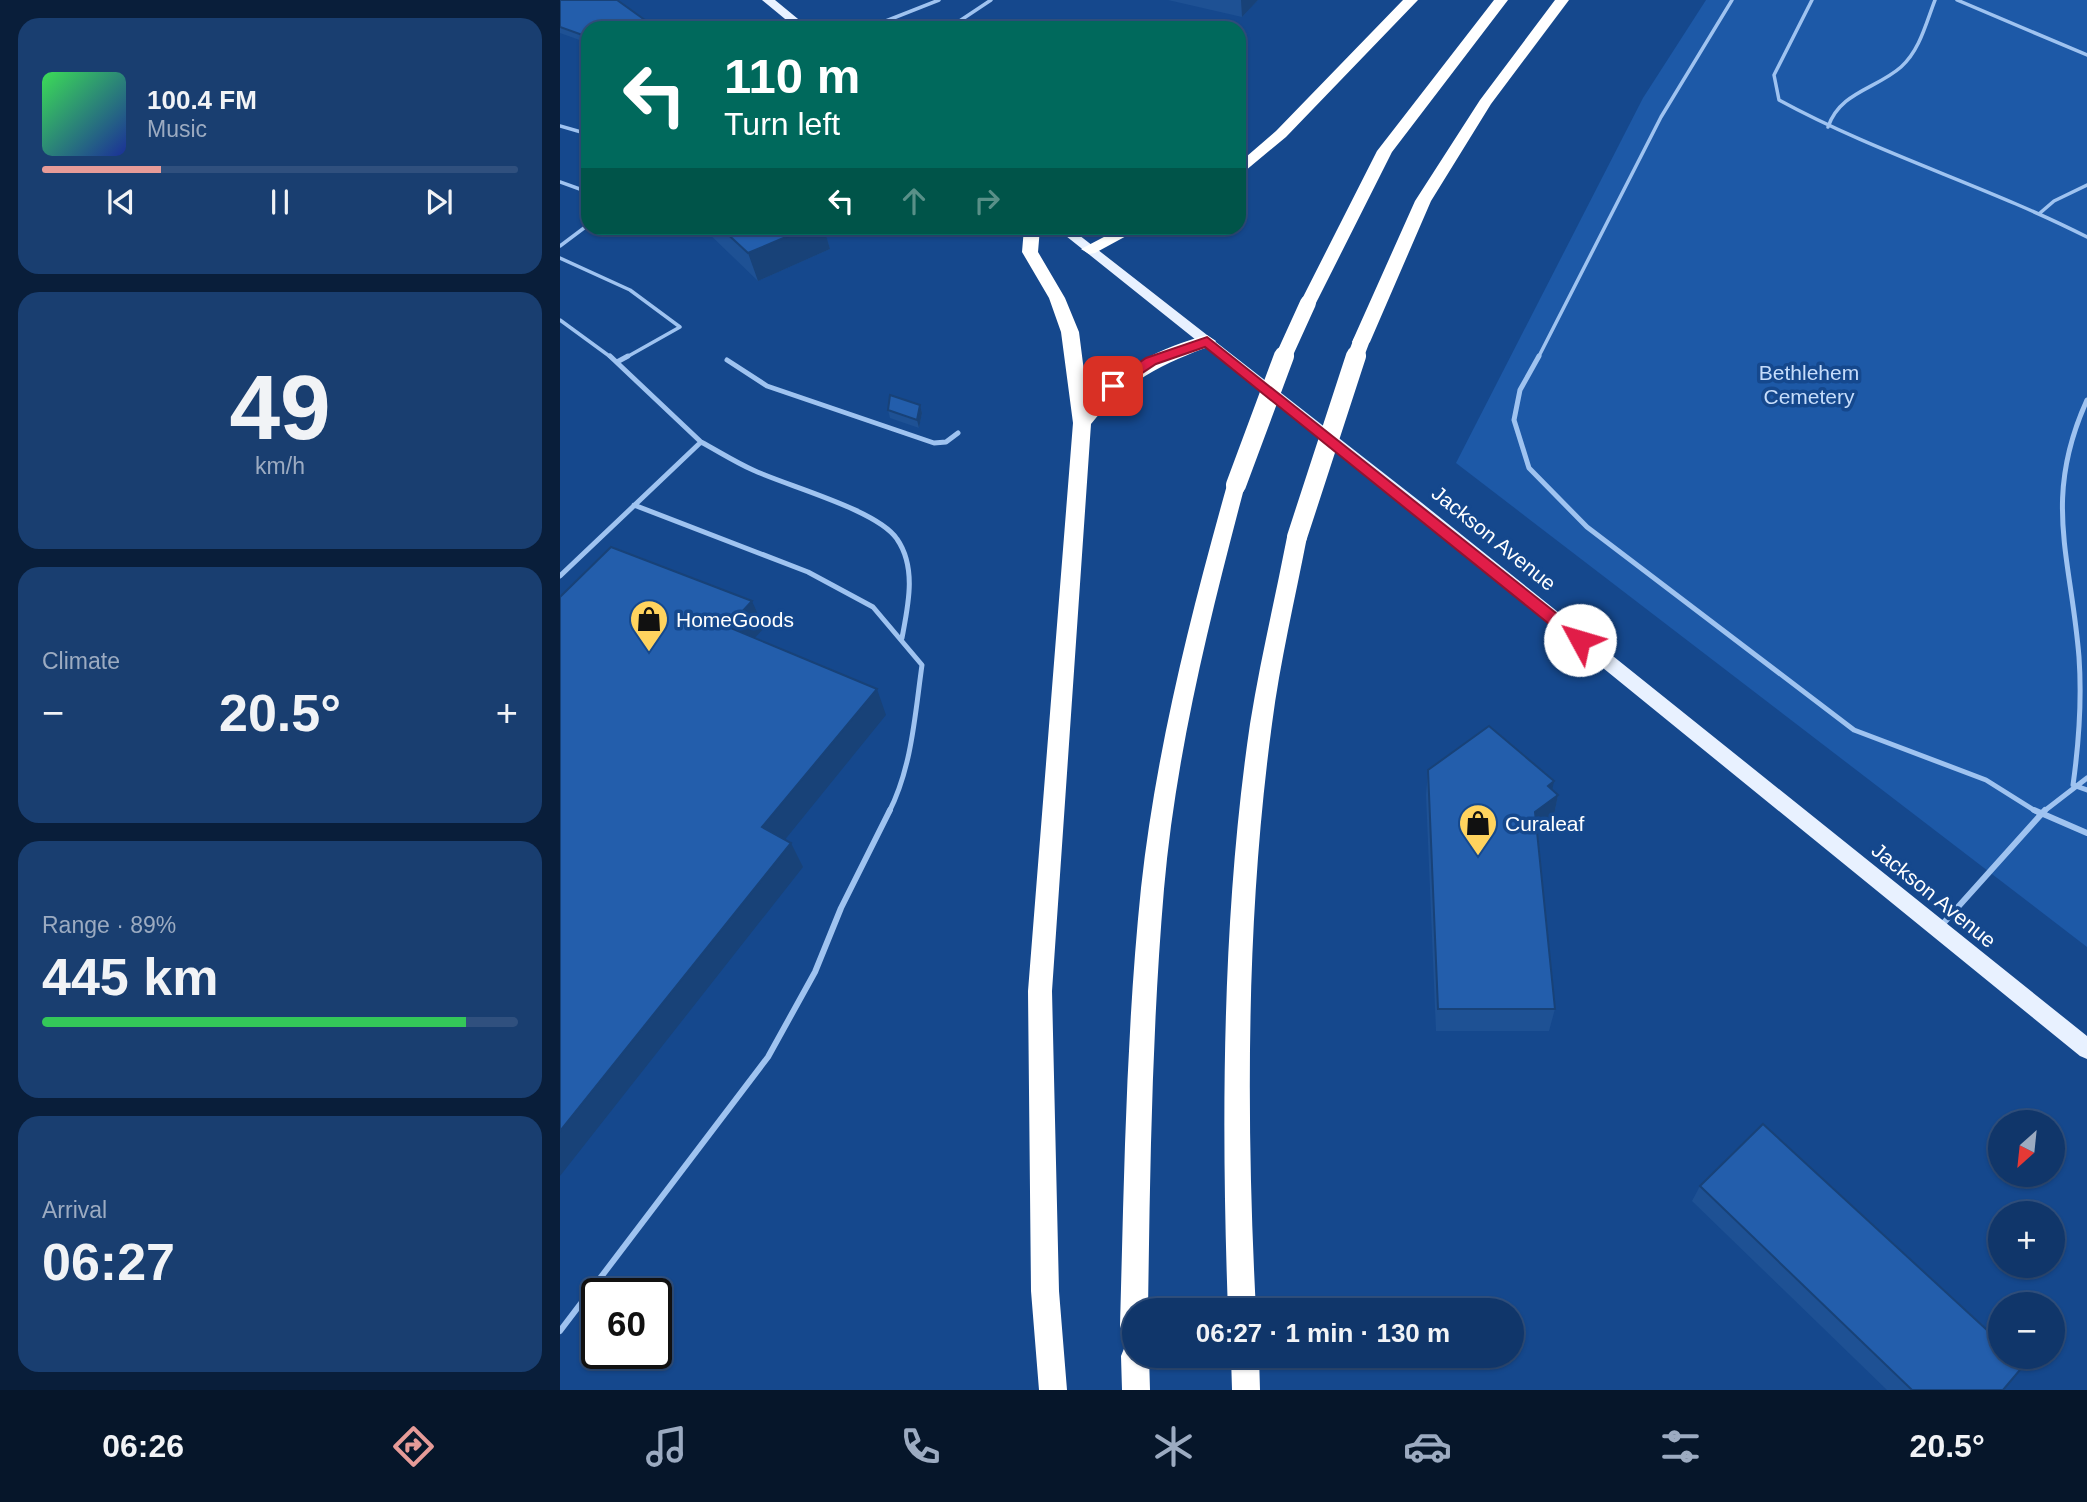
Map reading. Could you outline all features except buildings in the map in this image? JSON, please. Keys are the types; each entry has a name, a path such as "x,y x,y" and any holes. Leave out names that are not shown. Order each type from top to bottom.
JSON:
{"highway":[{"path":"1246,165 1281,134 1411,0"},
{"path":"1135,1298 1139,1075 1153,886 1177,729 1206,594 1236,485 1279,366 1385,151 1501,0"},
{"path":"1241,1298 1234,1152 1245,895 1261,724 1297,537 1316,471 1361,342 1423,201 1485,103 1562,0"},
{"path":"1031,235 1030,252 1057,298 1070,332 1082,423 1040,990 1045,1291 1053,1390"},
{"path":"1089,249 1118,235"},
{"path":"1082,423 1102,396 1125,376 1151,361 1207,341"},
{"path":"1135,1368 1136,1390"},
{"path":"1245,1368 1246,1390"}],"main road":[{"path":"768,0 794,21"},
{"name":"Jackson Avenue","path":"1071,235 1207,341 2087,1049"}],"lane":[{"path":"886,21 939,0"},
{"path":"959,21 991,0"},
{"path":"1732,0 1661,117 1561,318 1520,390 1514,421 1529,468 1587,527 1854,730 1986,780 2042,815 2087,833"},
{"path":"1812,0 1774,75 1779,100 1828,127 2040,213 2087,237"},
{"path":"1828,127 1837,104 1900,68 1918,46 1935,0"},
{"path":"1957,0 2087,55"},
{"path":"560,126 581,132"},
{"path":"560,182 581,189"},
{"path":"2040,213 2054,201 2087,185"},
{"path":"560,246 581,230"},
{"path":"560,258 630,290 680,327 617,362"},
{"path":"560,320 617,362 701,442 752,470 876,520 897,538 909,566 909,597 902,638"},
{"path":"727,359 767,386 934,443 946,442 958,433"},
{"path":"2073,785 2082,723 2077,635 2061,525 2061,471 2079,415 2087,400"},
{"path":"560,576 701,442"},
{"path":"560,1331 768,1057 815,972 859,870 898,795 909,752 922,665 902,638 873,607 808,572 634,505"},
{"path":"1938,929 2042,815 2073,785 2087,778"},
{"path":"2073,785 2087,790"}],"green space":[{"name":"Bethlehem Cemetery","path":"1706,0 2087,0 2087,947 1456,463 1643,98"}],"place":[{"name":"HomeGoods","path":"649,653"},
{"name":"Curaleaf","path":"1478,857"}],"route":[{"path":"1113,386 1151,361 1207,341 1580,640"}]}
